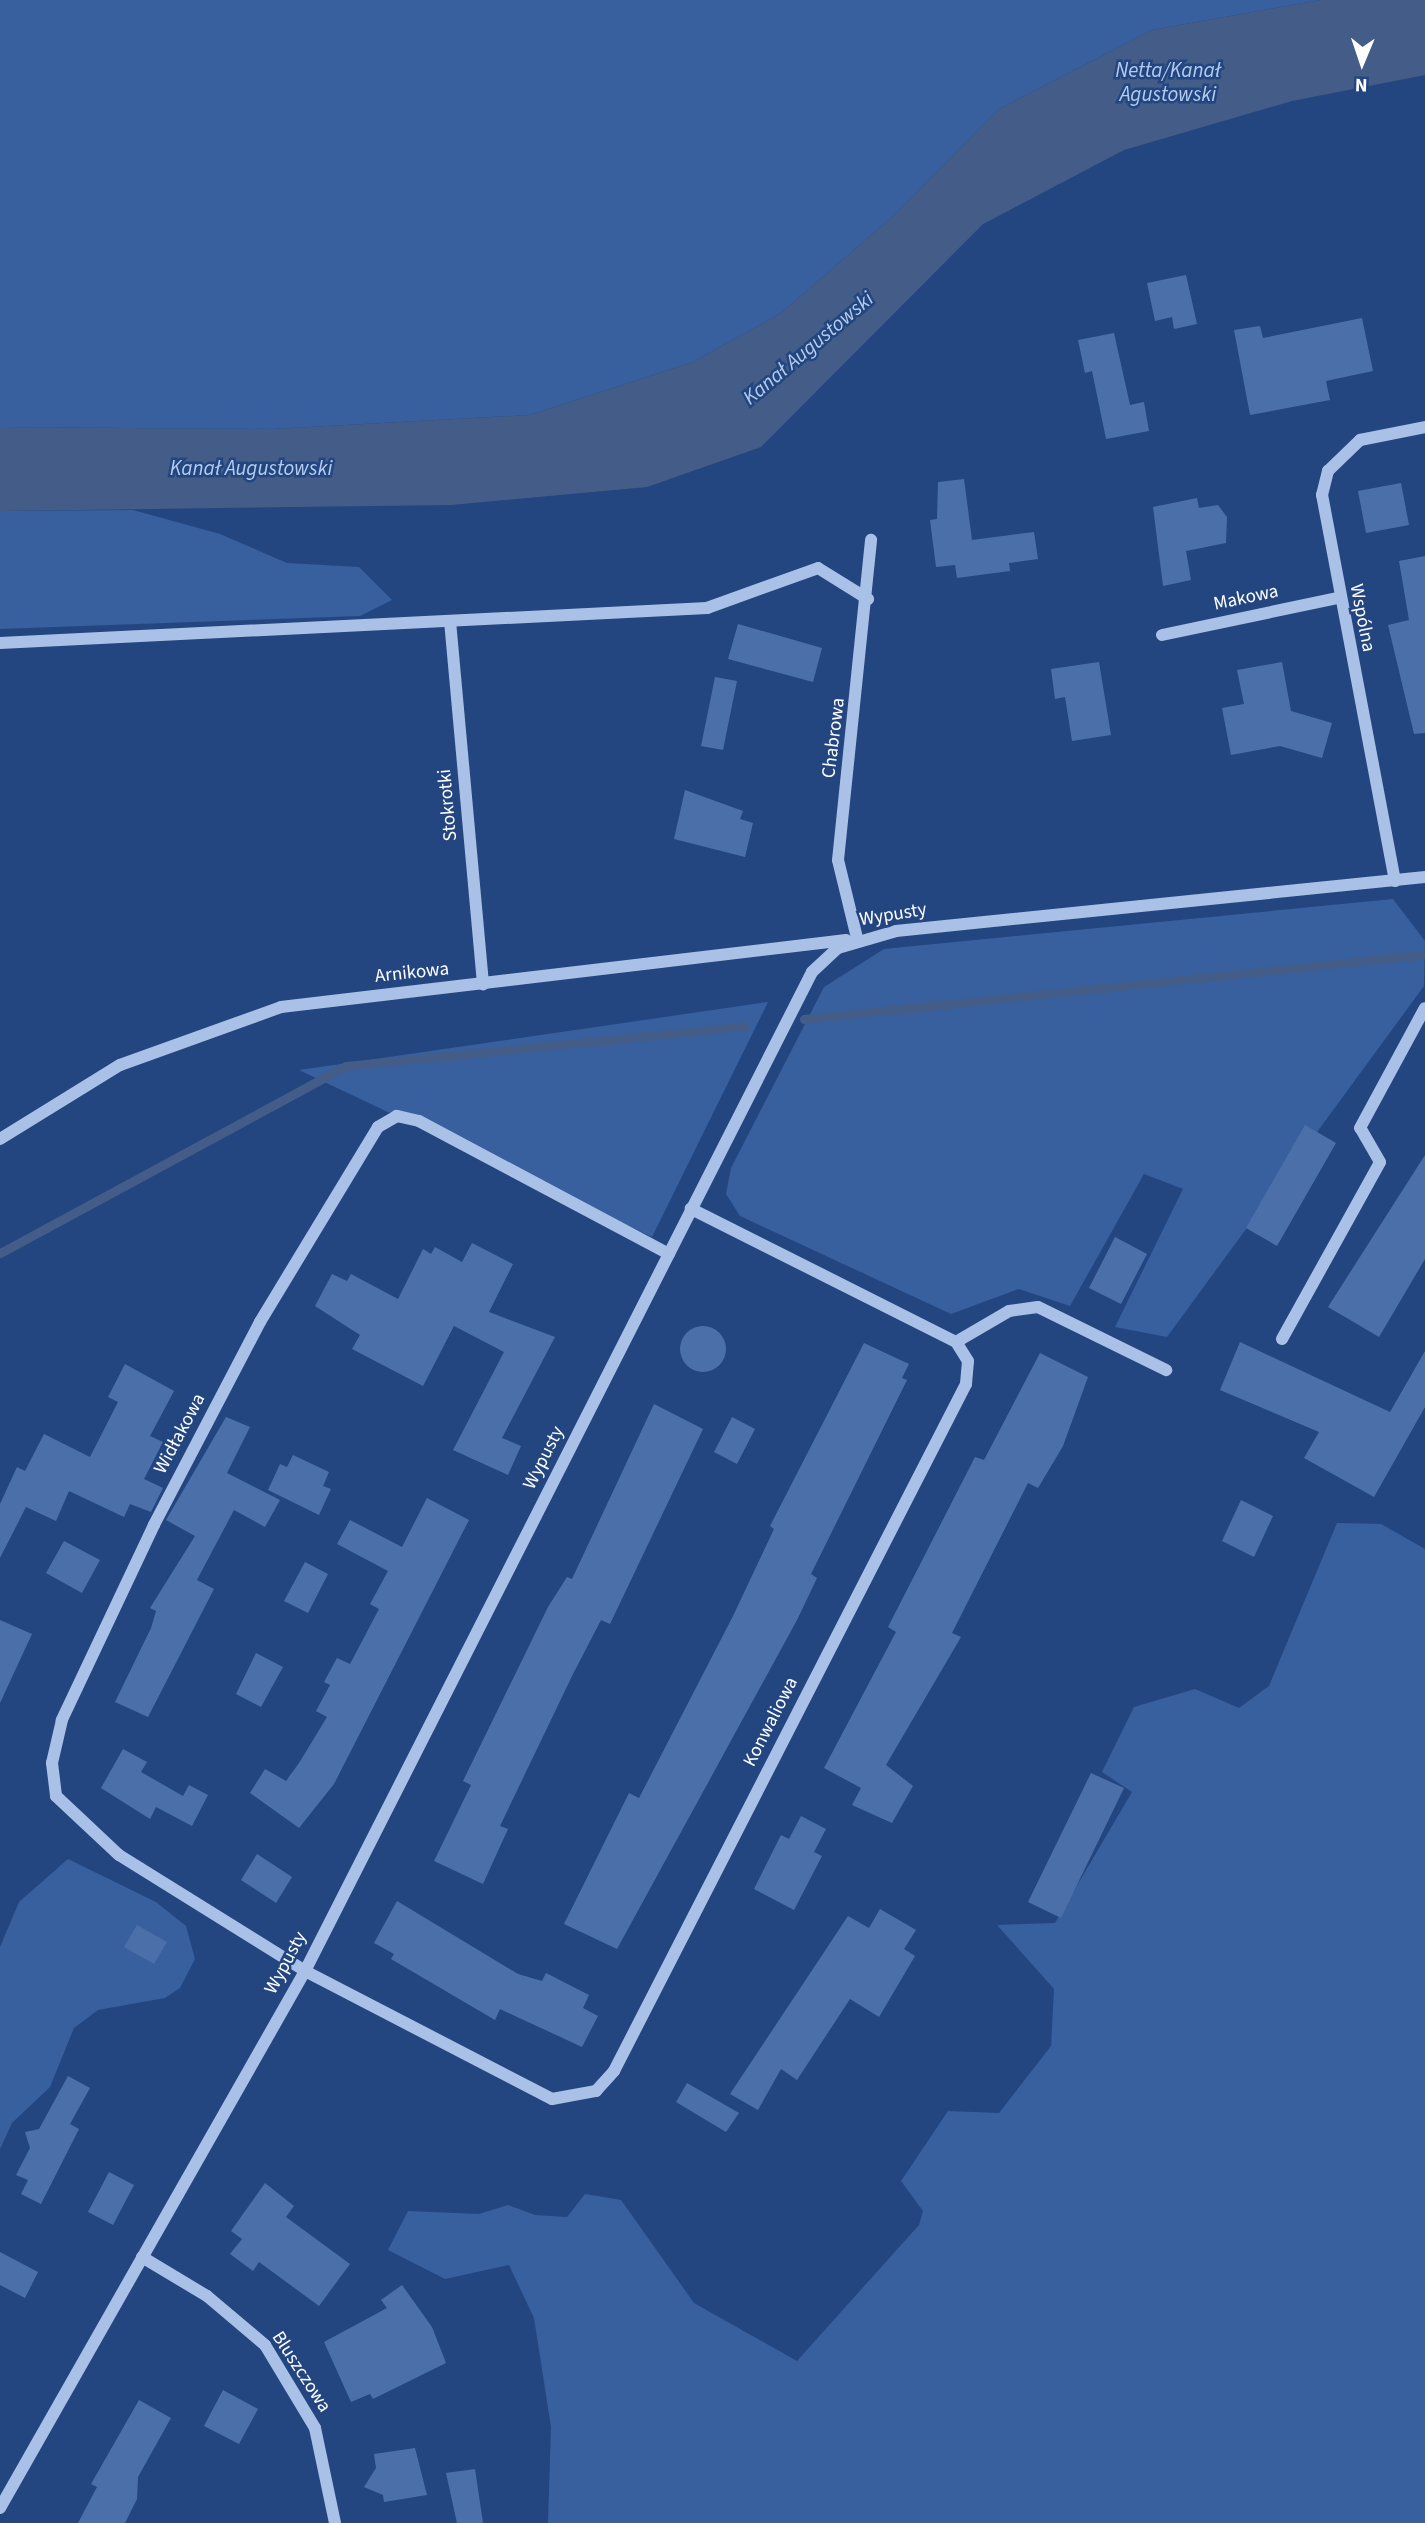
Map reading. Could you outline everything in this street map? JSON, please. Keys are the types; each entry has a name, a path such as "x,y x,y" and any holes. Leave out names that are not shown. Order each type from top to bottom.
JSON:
{"street":[{"name":"Wspólna","path":"1395,881 1338,598 1322,495 1328,471 1360,440 1425,427"},
{"name":"Chabrowa","path":"857,939 838,860 868,599 871,540"},
{"path":"0,643 707,608 817,568 868,599"},
{"name":"Makowa","path":"1162,635 1338,598"},
{"name":"Stokrotki","path":"450,621 483,985"},
{"name":"Wypusty","path":"0,2508 305,1971 813,972 857,939 1425,877"},
{"name":"Arnikowa","path":"0,1139 120,1065 281,1007 857,939"},
{"path":"1282,1339 1380,1162 1360,1128 1425,1008"},
{"name":"Widłakowa","path":"305,1971 119,1855 56,1796 52,1763 62,1720 154,1525 364,1143 397,1116 419,1121 669,1254"},
{"path":"691,1209 956,1342 1009,1311 1038,1307 1166,1370"},
{"name":"Konwaliowa","path":"305,1971 552,2099 596,2091 614,2071 966,1384 968,1361 956,1342"},
{"name":"Bluszczowa","path":"142,2257 207,2296 265,2345 315,2428 335,2523"}],"shaded area":[{"path":"0,0 1320,0 1152,30 999,109 892,217 781,313 693,362 530,415 273,429 0,427"},
{"path":"133,510 220,534 287,563 359,567 392,600 360,616 0,629 0,511"},
{"path":"1393,899 1425,941 1424,986 1167,1337 1115,1327 1183,1189 1144,1174 1070,1306 1019,1289 951,1314 740,1216 726,1194 731,1168 824,987 884,949"},
{"path":"768,1002 652,1237 299,1070"},
{"path":"1337,1523 1381,1524 1425,1549 1425,2523 548,2523 551,2427 534,2318 509,2265 445,2279 388,2250 408,2211 479,2214 508,2205 535,2215 567,2217 585,2194 621,2200 694,2303 797,2361 919,2225 923,2211 901,2181 948,2111 999,2113 1051,2046 1054,1989 997,1925 1055,1923 1132,1792 1102,1772 1134,1707 1195,1689 1239,1708 1269,1686"},
{"path":"68,1859 156,1902 186,1926 195,1959 180,1988 165,1998 98,2010 74,2028 50,2087 12,2123 0,2149 0,1947 19,1902"}],"water":[{"name":"Netta/Kanał Agustowski","path":"1320,0 1425,0 1425,75 1292,101 1124,150 983,224 761,447 647,487 451,505 0,511 0,427 273,429 530,415 693,362 781,313 892,217 999,109 1152,30"}],"building":[{"path":"1186,275 1197,324 1174,329 1172,317 1155,321 1147,283"},
{"path":"1362,318 1373,371 1326,381 1330,400 1250,415 1234,330 1260,326 1263,338"},
{"path":"1114,333 1130,405 1144,402 1149,431 1106,439 1092,371 1085,373 1078,340"},
{"path":"964,479 972,540 1034,532 1038,559 1009,563 1010,571 957,578 955,565 936,567 930,520 937,519 938,482"},
{"path":"1401,483 1409,525 1366,533 1358,491"},
{"path":"1197,498 1199,508 1218,505 1227,517 1226,543 1186,551 1191,580 1163,586 1153,507"},
{"path":"1425,556 1425,733 1414,734 1388,625 1409,620 1399,561"},
{"path":"738,624 822,648 813,682 728,659"},
{"path":"1099,662 1111,735 1072,741 1065,697 1055,699 1051,669"},
{"path":"1282,662 1291,711 1332,723 1322,758 1280,746 1231,755 1222,708 1244,704 1237,670"},
{"path":"715,677 737,681 723,750 701,746"},
{"path":"685,790 743,811 740,819 753,823 745,857 674,839"},
{"path":"1305,1125 1336,1143 1277,1246 1246,1228"},
{"path":"1425,1155 1425,1259 1379,1337 1328,1307"},
{"path":"1115,1237 1147,1254 1121,1304 1089,1288"},
{"path":"472,1243 513,1264 489,1312 555,1337 502,1438 521,1446 508,1475 453,1450 504,1352 454,1326 423,1386 352,1349 360,1335 315,1306 332,1274 347,1281 351,1274 398,1299 423,1249 431,1254 435,1247 462,1262"},
{"path":"703,1326 719,1333 726,1349 719,1365 703,1372 687,1365 680,1349 687,1333"},
{"path":"1240,1342 1390,1412 1425,1351 1425,1407 1374,1497 1304,1458 1319,1432 1220,1390"},
{"path":"864,1343 909,1364 902,1378 907,1380 811,1574 817,1578 797,1620 617,1949 564,1924 629,1793 639,1798 733,1616 774,1529 770,1526"},
{"path":"1040,1353 1088,1377 1063,1446 1038,1488 1028,1483 952,1633 961,1637 886,1765 913,1786 892,1823 852,1805 861,1788 824,1768 896,1632 888,1627 975,1457 984,1460"},
{"path":"125,1364 174,1391 150,1436 163,1442 144,1479 163,1488 151,1512 130,1504 124,1517 69,1491 56,1521 26,1507 0,1558 0,1504 17,1467 25,1471 44,1434 90,1457 118,1402 108,1397"},
{"path":"654,1404 703,1429 610,1624 601,1620 573,1674 500,1826 508,1829 483,1884 434,1861 471,1785 463,1781 548,1607 567,1577 572,1579"},
{"path":"226,1417 250,1427 227,1473 280,1500 265,1527 234,1510 197,1580 214,1589 148,1717 115,1702 151,1628 156,1611 150,1608 195,1536 166,1520"},
{"path":"732,1417 755,1429 737,1464 714,1452"},
{"path":"293,1455 329,1472 323,1486 331,1489 319,1515 268,1490 280,1464 287,1467"},
{"path":"427,1498 469,1520 334,1784 299,1828 250,1793 265,1769 286,1781 299,1763 327,1717 316,1711 330,1685 324,1682 337,1658 350,1664 379,1609 370,1604 388,1571 337,1544 350,1520 402,1547"},
{"path":"1241,1500 1273,1516 1254,1557 1222,1541"},
{"path":"64,1541 100,1560 82,1593 46,1573"},
{"path":"305,1562 328,1574 308,1613 284,1601"},
{"path":"0,1620 32,1634 0,1703"},
{"path":"256,1653 283,1667 261,1707 236,1694"},
{"path":"123,1749 147,1762 141,1772 183,1796 189,1785 208,1795 192,1826 156,1807 150,1819 101,1788"},
{"path":"1091,1773 1124,1788 1061,1918 1028,1902"},
{"path":"801,1816 826,1829 814,1852 822,1856 794,1910 754,1889 781,1835 789,1839"},
{"path":"257,1854 292,1877 276,1903 241,1880"},
{"path":"397,1901 518,1974 542,1981 546,1973 589,1995 583,2008 598,2016 582,2047 500,2009 495,2020 391,1959 394,1954 374,1943"},
{"path":"880,1909 916,1930 904,1949 915,1956 879,2017 850,1999 797,2080 781,2069 758,2110 730,2094 848,1916 869,1928"},
{"path":"137,1925 167,1942 154,1964 124,1947"},
{"path":"68,2076 90,2088 70,2124 79,2129 41,2204 21,2194 28,2180 16,2175 30,2148 25,2132 39,2129"},
{"path":"687,2083 739,2113 726,2132 676,2102"},
{"path":"109,2172 134,2185 113,2225 88,2212"},
{"path":"265,2183 294,2206 286,2217 350,2264 319,2306 259,2262 253,2271 230,2254 242,2239 231,2231"},
{"path":"0,2252 38,2272 25,2298 0,2285"},
{"path":"402,2285 432,2327 446,2363 373,2399 370,2394 351,2402 324,2342 387,2308 381,2300"},
{"path":"223,2390 258,2409 239,2444 204,2426"},
{"path":"139,2400 171,2418 138,2477 137,2499 125,2523 78,2523 97,2487 91,2484"},
{"path":"415,2448 427,2495 384,2502 383,2495 364,2487 376,2468 374,2454"},
{"path":"475,2469 483,2523 457,2523 446,2473"}],"waterway":[{"path":"804,1019 1421,955"},
{"path":"0,1253 346,1066 745,1026"}],"water label":[{"name":"Kanał Augustowski","path":"808,348"},
{"name":"Kanał Augustowski","path":"251,468"}]}
